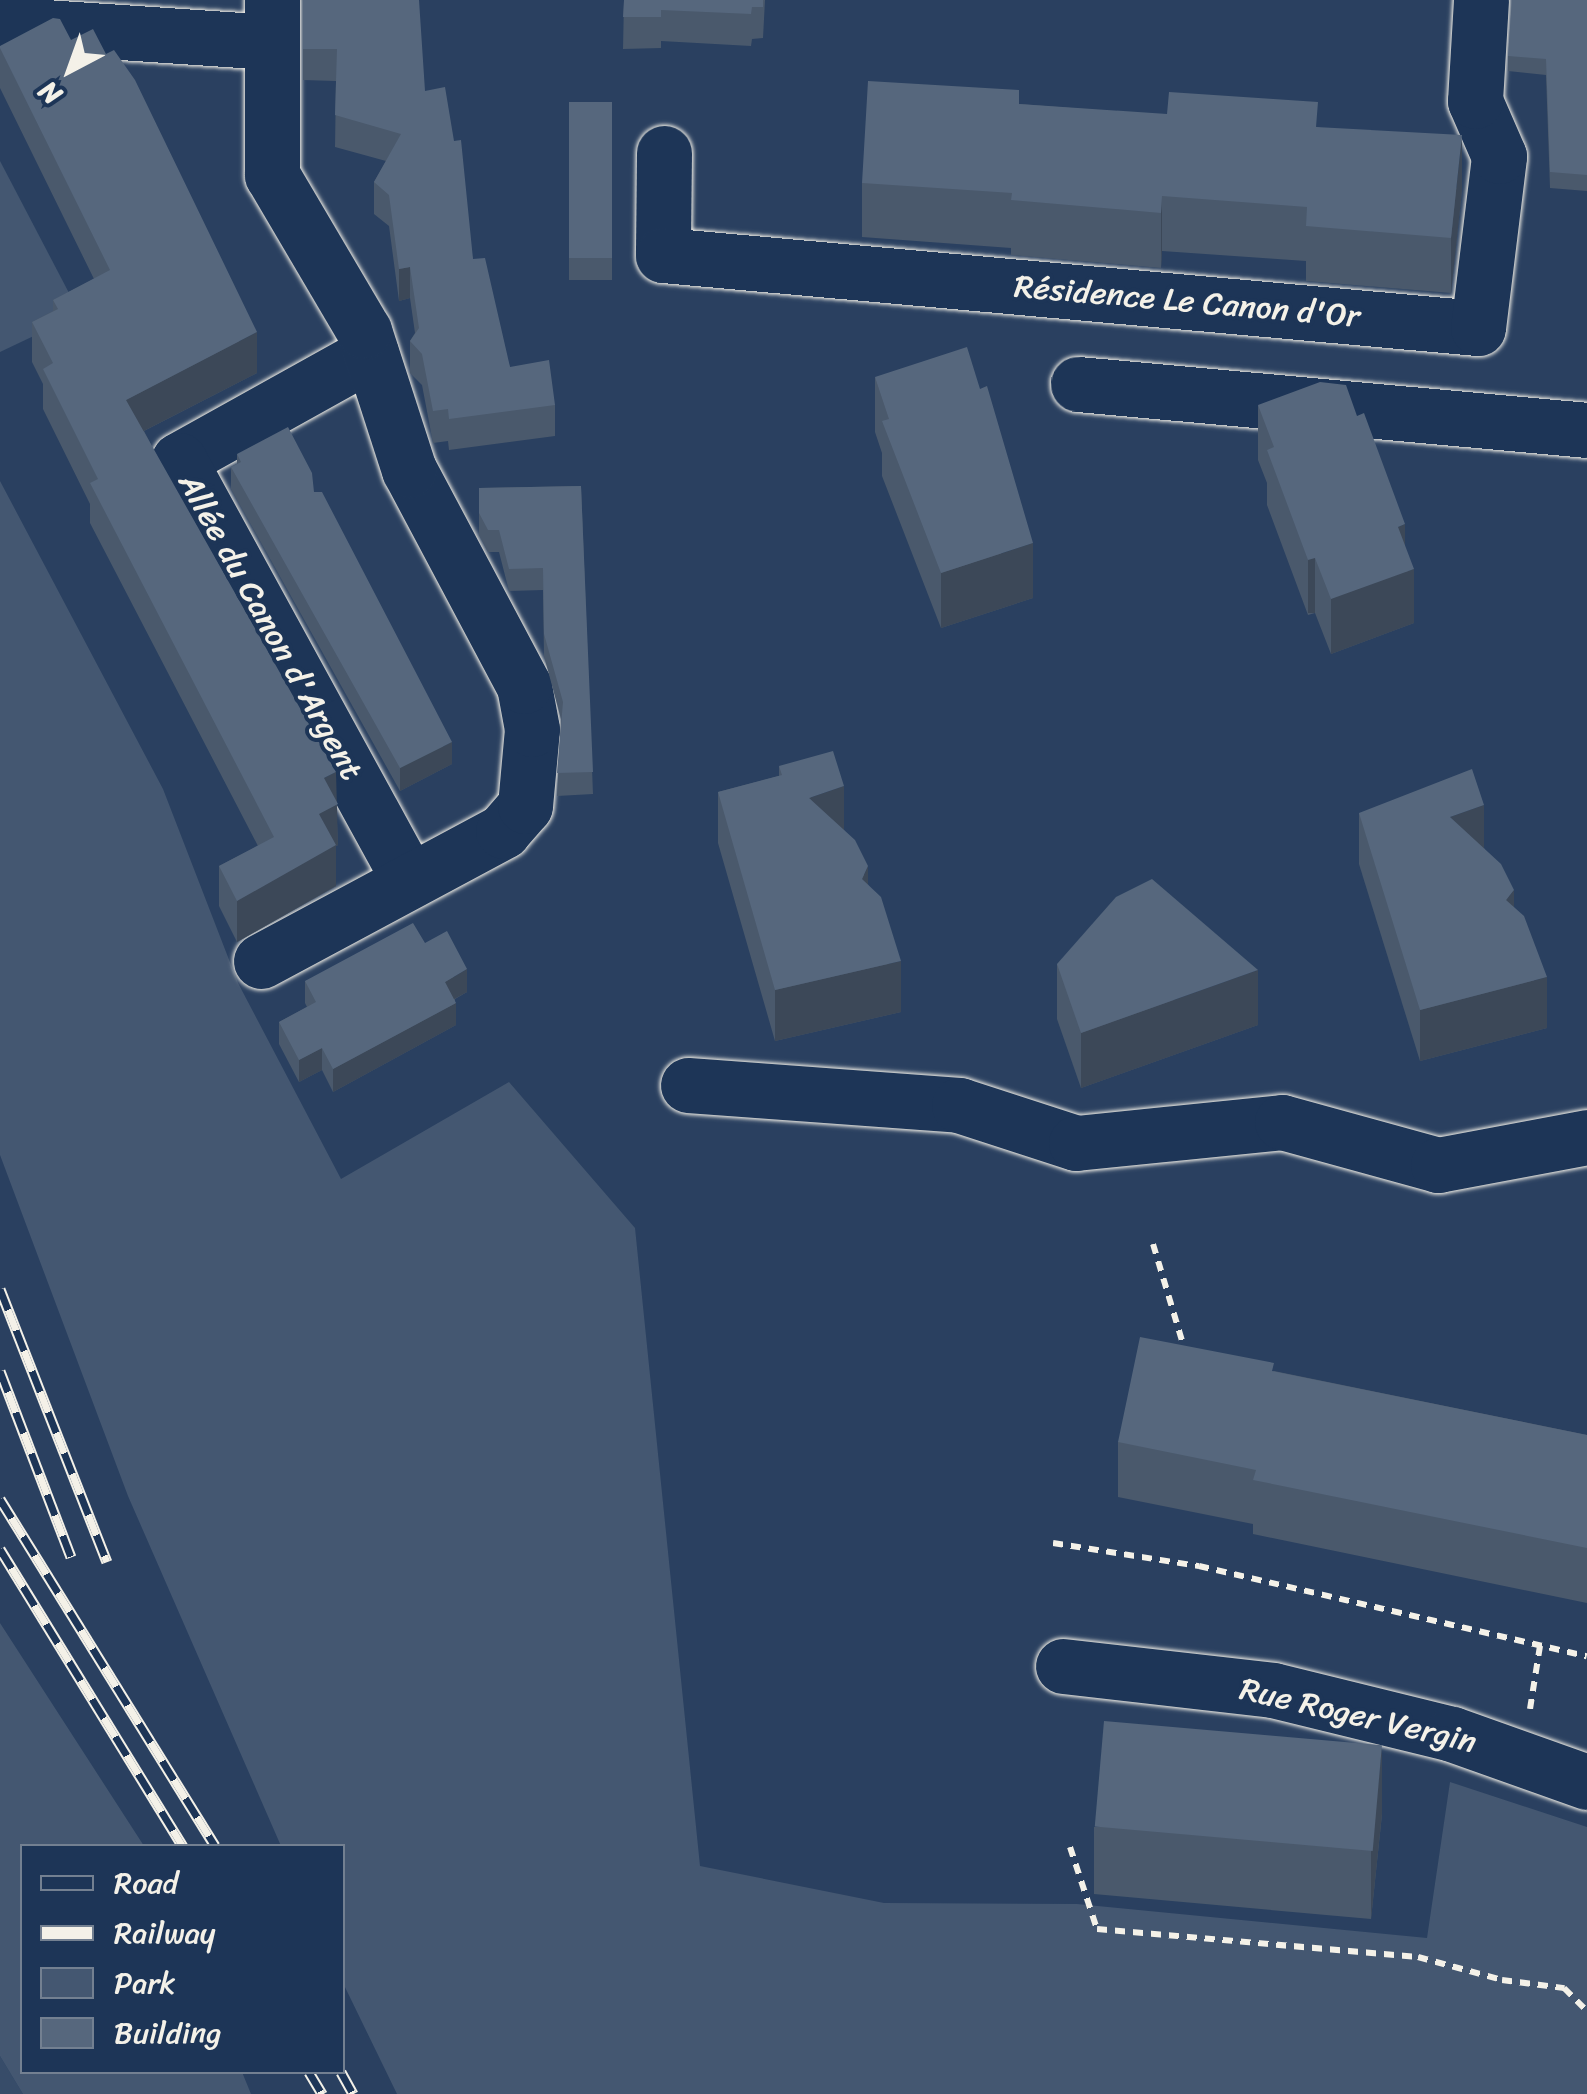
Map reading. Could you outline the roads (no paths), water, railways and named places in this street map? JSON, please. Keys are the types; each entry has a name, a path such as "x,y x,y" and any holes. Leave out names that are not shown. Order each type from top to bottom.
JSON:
{"street":[{"name":"Résidence Le Canon d'Or","path":"664,153 664,254 1478,328 1500,156 1475,101 1481,0"},
{"path":"0,24 270,21 272,175 371,354 409,470 524,686 532,729 529,792 517,819 261,962"},
{"name":"Allée du Canon d'Argent","path":"371,354 179,460 410,880"},
{"path":"1078,384 1587,430"},
{"path":"688,1085 959,1105 1076,1143 1282,1122 1438,1165 1587,1137"},
{"name":"Rue Roger Vergin","path":"1063,1666 1273,1690 1452,1734 1587,1782"}],"railway":[{"path":"0,1289 107,1562"},
{"path":"0,1371 71,1557"},
{"path":"0,1499 214,1844"},
{"path":"0,1549 182,1844"},
{"path":"310,2074 322,2094"},
{"path":"342,2074 353,2094"}]}
